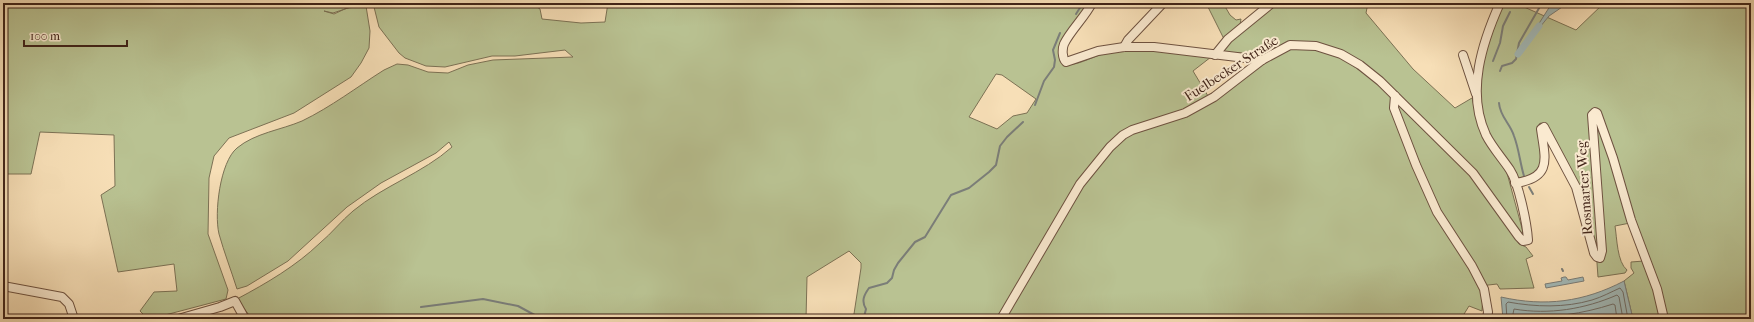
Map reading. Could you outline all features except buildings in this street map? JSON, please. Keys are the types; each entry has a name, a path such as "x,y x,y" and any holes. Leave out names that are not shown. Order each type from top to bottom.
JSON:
{"street":[{"path":"1092,3 1064,44 1064,60 1069,62 1098,51 1124,47 1173,47 1215,55 1262,60"},
{"path":"1124,47 1128,40 1163,3"},
{"path":"1215,55 1228,39 1272,3"},
{"name":"Fuelbecker Straße","path":"1001,319 1080,184 1110,147 1123,135 1132,130 1185,113 1214,97 1262,60 1290,45 1302,44 1329,50 1360,65 1395,96 1473,173 1519,237 1523,241 1528,240 1515,183 1510,171 1486,135 1479,114 1476,95 1482,51 1500,3"},
{"path":"1463,55 1476,95"},
{"path":"1395,96 1394,108 1416,165 1437,212 1472,266 1484,289 1487,319"},
{"name":"Rosmarter Weg","path":"1515,183 1537,178 1544,169 1546,163 1541,129 1544,127 1576,187 1594,252 1597,257 1600,258 1602,251 1592,115 1595,112 1613,158 1631,220 1656,289 1664,319"},
{"path":"3,286 62,297 69,304 74,319"},
{"path":"178,319 220,307 235,301 245,319"}],"green space":[{"path":"3,3 363,3 348,8 366,6 370,31 369,48 351,77 294,113 229,138 214,156 209,178 208,234 228,290 226,299 150,319 148,319 140,311 154,292 177,291 174,264 118,272 101,195 115,186 114,135 40,132 31,174 3,174","holes":["344,9 334,14 324,11 333,13"]},
{"path":"373,3 531,3 540,9 542,19 581,23 605,22 608,3 1087,3 1080,19 1064,40 1064,64 1069,65 1078,63 1103,54 1144,50 1211,57 1193,71 1208,96 1287,48 1305,48 1327,52 1342,58 1379,84 1469,172 1503,218 1519,244 1526,247 1533,256 1526,259 1534,288 1500,289 1497,284 1480,286 1483,294 1482,311 1469,306 1461,319 847,319 854,314 861,268 861,263 849,251 807,277 806,319 252,319 237,299 291,267 365,202 429,164 452,147 449,142 436,153 381,183 347,207 288,261 247,286 237,289 219,234 217,214 220,188 226,164 237,148 244,143 268,132 302,121 334,103 384,70 397,64 408,65 428,72 448,73 468,65 493,60 573,57 565,50 515,56 492,56 445,67 426,66 405,58 399,53 379,27","holes":["996,74 1002,75 1036,99 1027,113 1013,116 997,129 969,117"]},
{"path":"1206,3 1223,3 1230,15 1236,20 1241,19 1240,25 1224,39"},
{"path":"1276,3 1368,3 1366,13 1413,69 1455,108 1472,98 1483,136 1507,173 1523,232 1521,235 1473,170 1345,53 1287,43 1261,55 1225,52 1224,50 1229,43 1241,31 1277,5"},
{"path":"1504,3 1515,3 1576,30 1604,3 1751,3 1751,319 1633,319 1624,281 1634,273 1631,268 1631,262 1644,261 1630,223 1615,226 1619,256 1627,270 1625,273 1598,277 1596,249 1588,218 1547,126 1540,123 1538,127 1543,158 1535,175 1517,178 1489,135 1482,113 1480,97 1480,81 1487,48"}],"water":[{"path":"1552,3 1568,3 1549,16 1540,27 1538,25"},
{"path":"1564,277 1568,280 1583,277 1584,281 1546,288 1545,284 1562,281 1561,278"},
{"path":"1624,281 1633,319 1503,319 1501,297 1533,302 1564,301 1594,294"}],"waterway":[{"path":"1076,14 1083,3"},
{"path":"1500,71 1502,66 1512,63 1516,59 1519,43 1542,3"},
{"path":"1493,61 1500,43 1503,26 1510,12"},
{"path":"1518,54 1539,26"},
{"path":"1035,105 1044,81 1054,67 1055,60 1053,50 1060,33"},
{"path":"1499,103 1501,112 1516,141 1524,176"},
{"path":"857,319 864,317 866,309 864,298 869,288 887,283 892,278 898,263 915,242 925,237 951,195 969,188 996,165 1000,146 1023,122"},
{"path":"1529,187 1533,194"},
{"path":"421,307 483,299 518,306 542,319"}]}
